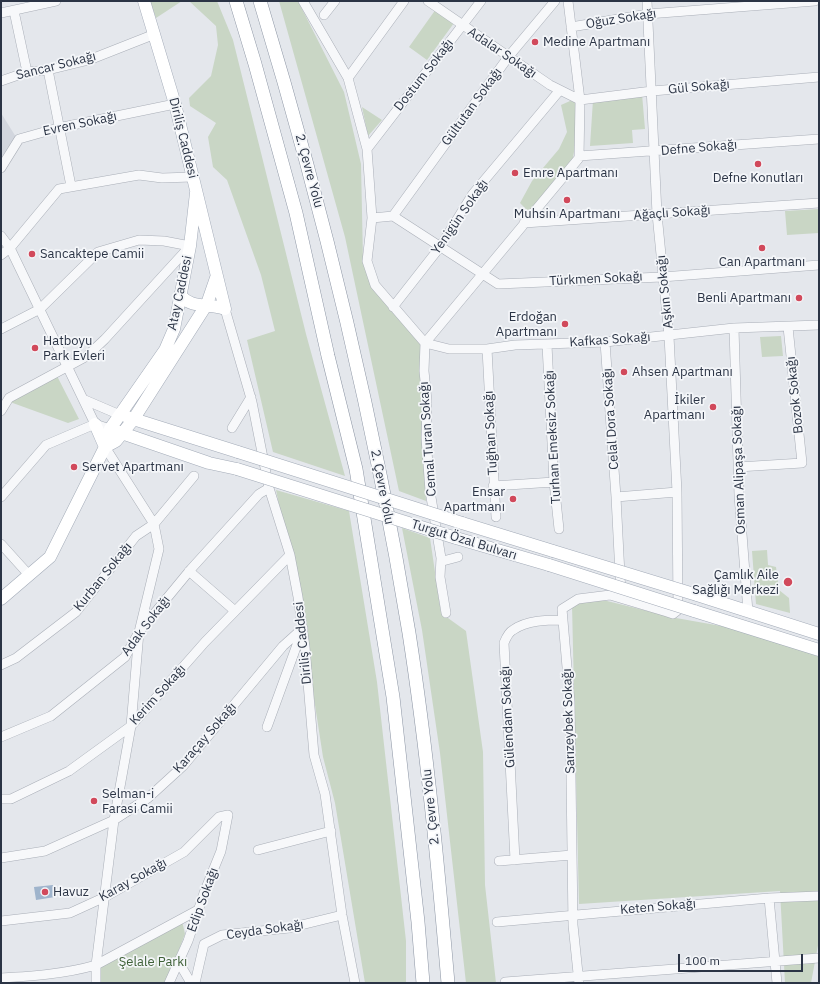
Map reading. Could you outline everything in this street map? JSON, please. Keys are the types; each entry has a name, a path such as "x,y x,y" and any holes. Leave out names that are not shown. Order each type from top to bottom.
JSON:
{"highway":[{"name":"2. Çevre Yolu","path":"236,1 256,64 296,213 328,356 356,469 393,697 418,922 423,983"},
{"name":"2. Çevre Yolu","path":"260,1 321,214 371,431 408,632 420,714 440,892 448,983"}],"main road":[{"name":"Diriliş Caddesi","path":"144,1 175,104 225,309"},
{"name":"Atay Caddesi","path":"1,598 50,557 106,447 110,429 165,350 174,329 190,246 196,193"},
{"path":"190,246 200,245 210,248"},
{"name":"Atay Caddesi","path":"106,447 116,441 132,420 207,304 217,276"},
{"path":"180,295 186,302 207,304 225,309"},
{"name":"Turgut Özal Bulvarı","path":"120,414 132,420 819,634"},
{"path":"95,424 106,447"},
{"name":"Turgut Özal Bulvarı","path":"110,429 209,463 237,468 456,538 549,565 819,650"}],"street":[{"path":"1,13 56,1"},
{"path":"303,1 348,78 367,149 372,218 367,261 375,285 425,343 579,158 580,100 568,1"},
{"path":"324,15 335,1"},
{"path":"348,78 404,1"},
{"name":"Adalar Sokağı","path":"428,1 550,85 580,100"},
{"name":"Dostum Sokağı","path":"367,149 481,1"},
{"name":"Gültutan Sokağı","path":"393,216 509,56 555,1"},
{"name":"Aşkın Sokağı","path":"647,1 657,214 669,336 677,492 679,584"},
{"name":"Oğuz Sokağı","path":"571,27 648,14 815,1"},
{"path":"14,11 27,72"},
{"name":"Sancar Sokağı","path":"1,81 27,72 48,70 89,60 155,34"},
{"path":"48,70 58,128 71,186"},
{"name":"Gül Sokağı","path":"580,100 652,91 819,77"},
{"name":"Yenigün Sokağı","path":"393,307 440,247 472,195 560,90"},
{"name":"Evren Sokağı","path":"1,168 19,139 58,128 175,104"},
{"name":"Defne Sokağı","path":"579,156 654,152 819,139"},
{"path":"1,254 10,248 59,189 139,175 162,178 192,177"},
{"name":"Ağaçlı Sokağı","path":"524,223 819,203"},
{"path":"372,218 393,216"},
{"name":"Türkmen Sokağı","path":"393,216 498,284 662,276 819,265"},
{"path":"1,236 10,248 85,400 95,424"},
{"path":"1,329 40,309 98,252 139,240 164,241 190,246"},
{"path":"1,411 9,398 87,356 105,339 190,246"},
{"name":"Diriliş Caddesi","path":"225,309 251,397 269,488 290,555 303,628 314,756 325,794 342,915 356,983"},
{"name":"Kafkas Sokağı","path":"425,343 449,349 487,349 515,345 605,342 734,328 819,325"},
{"name":"Bozok Sokağı","path":"738,467 802,463 788,327"},
{"name":"Osman Alipaşa Sokağı","path":"734,328 738,467 748,612"},
{"name":"Celal Dora Sokağı","path":"605,342 616,497 621,598"},
{"name":"Cemal Turan Sokağı","path":"425,343 424,371 427,401 426,444 430,491 441,558 440,576 446,613"},
{"name":"Turhan Emeksiz Sokağı","path":"548,345 554,482 559,529"},
{"name":"Tuğhan Sokağı","path":"487,349 493,486 496,517"},
{"path":"232,428 251,397"},
{"path":"85,400 120,414"},
{"path":"1,497 46,445 95,424 110,429"},
{"path":"96,983 96,965 114,820 131,726 139,632 159,549 154,524 106,447"},
{"name":"Kurban Sokağı","path":"1,665 16,658 76,612 136,536 154,524 194,476"},
{"path":"493,486 554,482"},
{"name":"Adak Sokağı","path":"1,737 51,716 125,656 139,632 189,571 259,494 269,488"},
{"path":"616,497 677,492"},
{"path":"1,544 29,575"},
{"name":"Kerim Sokağı","path":"1,799 11,799 69,771 131,726 235,611 290,555"},
{"path":"441,558 443,561 458,557"},
{"path":"189,571 235,611"},
{"name":"Sarızeybek Sokağı","path":"578,979 572,914 570,702 562,609 578,599 610,595 673,614 678,610 679,584"},
{"name":"Gülendam Sokağı","path":"515,860 504,642 512,630 522,626 546,620 563,620"},
{"path":"267,727 303,628"},
{"name":"Karaçay Sokağı","path":"1,858 45,851 114,820 148,798 183,766 283,646 303,628"},
{"name":"Karay Sokağı","path":"1,921 70,914 104,897 184,852 218,817 228,815"},
{"name":"Edip Sokağı","path":"169,983 188,941 198,910 221,851 228,815"},
{"path":"258,850 331,831"},
{"path":"499,861 572,855"},
{"name":"Keten Sokağı","path":"497,922 572,914 769,898 819,896"},
{"path":"769,898 777,983"},
{"path":"1,978 47,975 78,970 96,965 198,910"},
{"name":"Ceyda Sokağı","path":"195,983 204,944 222,935 289,928 342,915"},
{"path":"505,982 578,979 819,958"},
{"path":"178,961 191,983"}],"shaded area":[{"path":"1,113 16,137 1,162"}],"green space":[{"path":"150,1 182,1 156,18"},
{"path":"189,1 217,1 233,40 306,334 345,476 273,452 247,340 275,331 261,275 227,180 213,167 208,137 216,123 190,106 189,98 211,76 218,45 216,26"},
{"path":"279,1 298,1 344,92 361,164 363,260 371,286 423,340 422,384 426,501 399,491 345,237"},
{"path":"436,9 454,23 427,60 409,47"},
{"path":"642,94 645,129 632,130 633,143 590,146 593,100"},
{"path":"570,101 577,102 577,133 573,158 529,212 520,203 532,181 559,149 567,132 561,105"},
{"path":"362,107 382,120 368,136"},
{"path":"819,209 819,233 787,235 785,211"},
{"path":"781,336 783,356 762,357 760,337"},
{"path":"57,376 79,419 68,423 10,402"},
{"path":"276,490 349,511 377,682 406,941 406,983 365,983 335,803 323,757 303,627"},
{"path":"402,528 430,538 441,613 466,631 483,752 485,885 496,983 466,983 440,753 422,630"},
{"path":"767,550 768,565 776,567 779,590 789,598 790,613 756,604 752,551"},
{"path":"599,599 676,618 755,632 819,657 819,940 811,983 785,983 780,891 579,904 572,605"},
{"name":"Şelale Parkı","path":"182,921 185,934 166,983 97,983 96,967"}],"water":[{"name":"Havuz","path":"53,885 55,897 36,900 34,887"}],"place":[{"name":"Medine Apartmanı","path":"535,42"},
{"name":"Defne Konutları","path":"758,164"},
{"name":"Emre Apartmanı","path":"515,173"},
{"name":"Muhsin Apartmanı","path":"567,200"},
{"name":"Can Apartmanı","path":"762,248"},
{"name":"Sancaktepe Camii","path":"32,254"},
{"name":"Benli Apartmanı","path":"799,298"},
{"name":"Erdoğan Apartmanı","path":"565,324"},
{"name":"Hatboyu Park Evleri","path":"35,348"},
{"name":"Ahsen Apartmanı","path":"624,372"},
{"name":"İkiler Apartmanı","path":"713,407"},
{"name":"Servet Apartmanı","path":"74,467"},
{"name":"Ensar Apartmanı","path":"513,499"},
{"name":"Çamlık Aile Sağlığı Merkezi","path":"788,582"},
{"name":"Selman-i Farasi Camii","path":"94,801"},
{"name":"Havuz","path":"45,892"}]}
